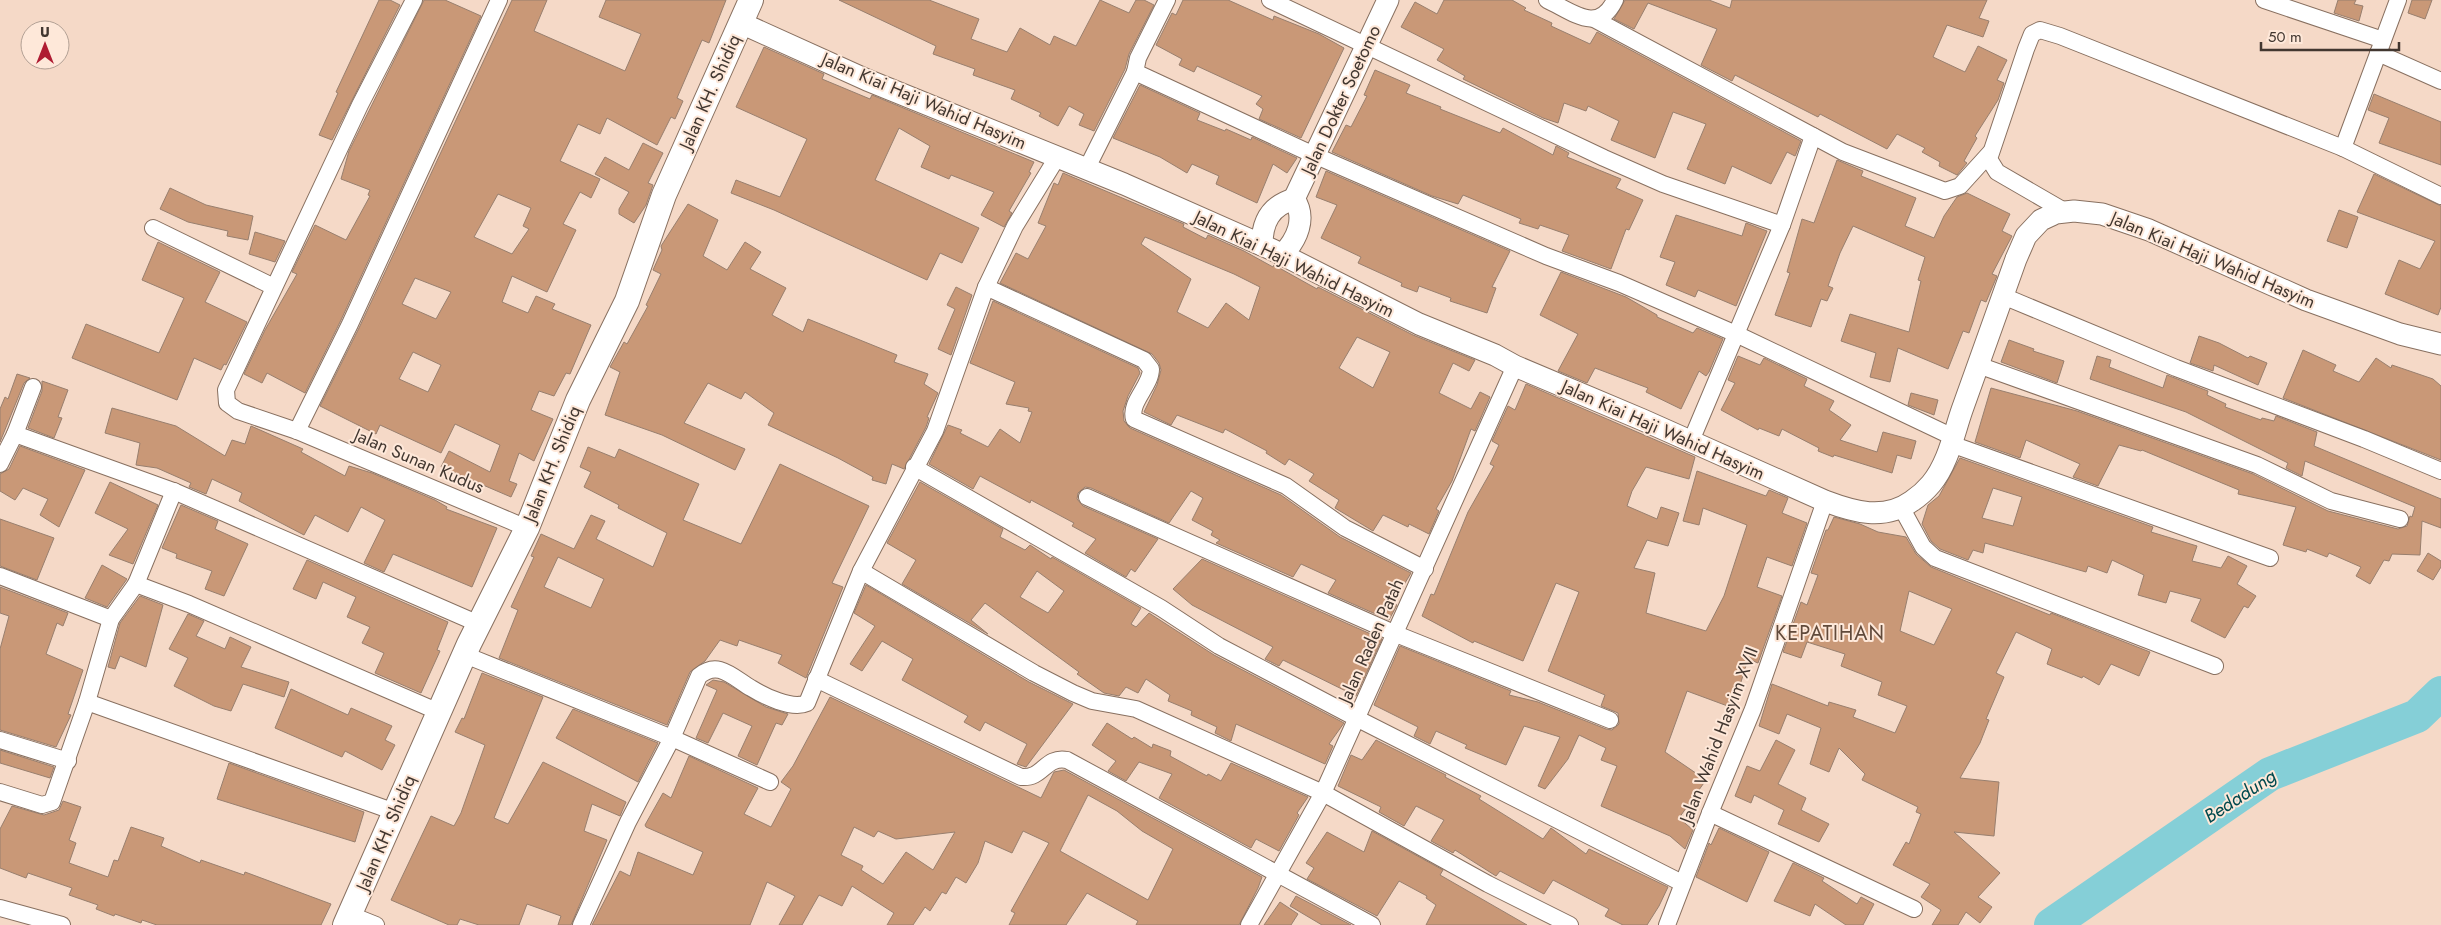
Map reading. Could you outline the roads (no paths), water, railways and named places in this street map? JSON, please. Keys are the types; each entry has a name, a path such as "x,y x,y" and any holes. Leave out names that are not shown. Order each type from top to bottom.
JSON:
{"main road":[{"name":"Jalan KH. Shidiq","path":"348,920 464,655 527,528 578,400 627,301 664,196 751,0"}],"street":[{"path":"153,228 274,287 360,105 414,0"},
{"path":"296,431 350,324 499,0"},
{"path":"1087,168 1135,72 1138,58 1167,0"},
{"path":"1270,0 1663,184 1782,225"},
{"name":"Jalan Dokter Soetomo","path":"1294,200 1388,0"},
{"path":"1547,0 1587,19 1602,18 1609,12 1615,0"},
{"path":"2264,0 2381,47 2441,81"},
{"path":"2343,148 2398,0"},
{"path":"1594,19 1843,152 1945,191 1960,186 1990,153 2032,34 2040,30 2060,36 2343,148 2441,196"},
{"name":"Jalan Kiai Haji Wahid Hasyim","path":"741,23 867,80 1087,168 1262,245 1419,324 1495,355 1515,366 1691,441 1825,501 1848,510 1869,514 1884,513 1901,507 1911,502 1932,483 1952,440 2026,236 2041,220 2066,212 2102,214 2149,230 2306,300 2400,334 2441,344"},
{"path":"1135,72 1314,156 1546,256 1619,284 1736,334 1952,440 2270,558"},
{"path":"1691,441 1782,225 1813,136"},
{"path":"1990,153 1991,165 1997,172 2066,212"},
{"path":"581,925 628,822 672,738 699,676 706,670 722,670 753,690 794,705 807,703 861,571 900,500 914,467 935,431 986,287 1015,226 1058,156"},
{"path":"1262,245 1266,218 1276,207 1294,200 1301,217 1300,225 1290,248 1282,255"},
{"name":"Jalan Sunan Kudus","path":"274,287 226,390 226,403 238,411 296,431 527,528"},
{"path":"986,287 1144,360 1151,369 1151,376 1133,409 1134,419 1286,486 1345,528 1425,569"},
{"path":"2003,296 2176,368 2364,439 2441,471"},
{"path":"1978,365 2256,465 2331,501 2400,519"},
{"name":"Jalan Raden Patah","path":"1250,925 1323,793 1358,719 1515,366"},
{"path":"0,464 15,434 33,387"},
{"path":"15,434 174,491 479,624"},
{"path":"914,467 1161,608 1219,646 1358,719 1682,883"},
{"path":"0,792 42,805 49,804 60,785 87,702 110,619 136,584 174,491"},
{"path":"1087,497 1396,634 1610,720"},
{"name":"Jalan Wahid Hasyim XVII","path":"1666,925 1753,709 1825,501"},
{"path":"1901,507 1923,547 1935,558 2215,666"},
{"path":"861,571 1034,673 1073,693 1092,701 1136,709 1323,793 1488,884 1570,925"},
{"path":"0,576 110,619"},
{"path":"136,584 189,604 439,712"},
{"path":"464,655 672,738 770,782"},
{"path":"816,679 1021,777 1029,778 1038,774 1051,761 1067,760 1278,876 1372,925"},
{"path":"87,702 396,812"},
{"path":"0,740 68,761"},
{"path":"1710,813 1914,910"},
{"path":"0,908 62,925"},
{"path":"348,920 376,925"}],"waterway":[{"name":"Bedadung","path":"2051,925 2270,774 2417,716 2441,693"}],"district":[{"name":"KEPATIHAN","path":"1830,633"}]}
